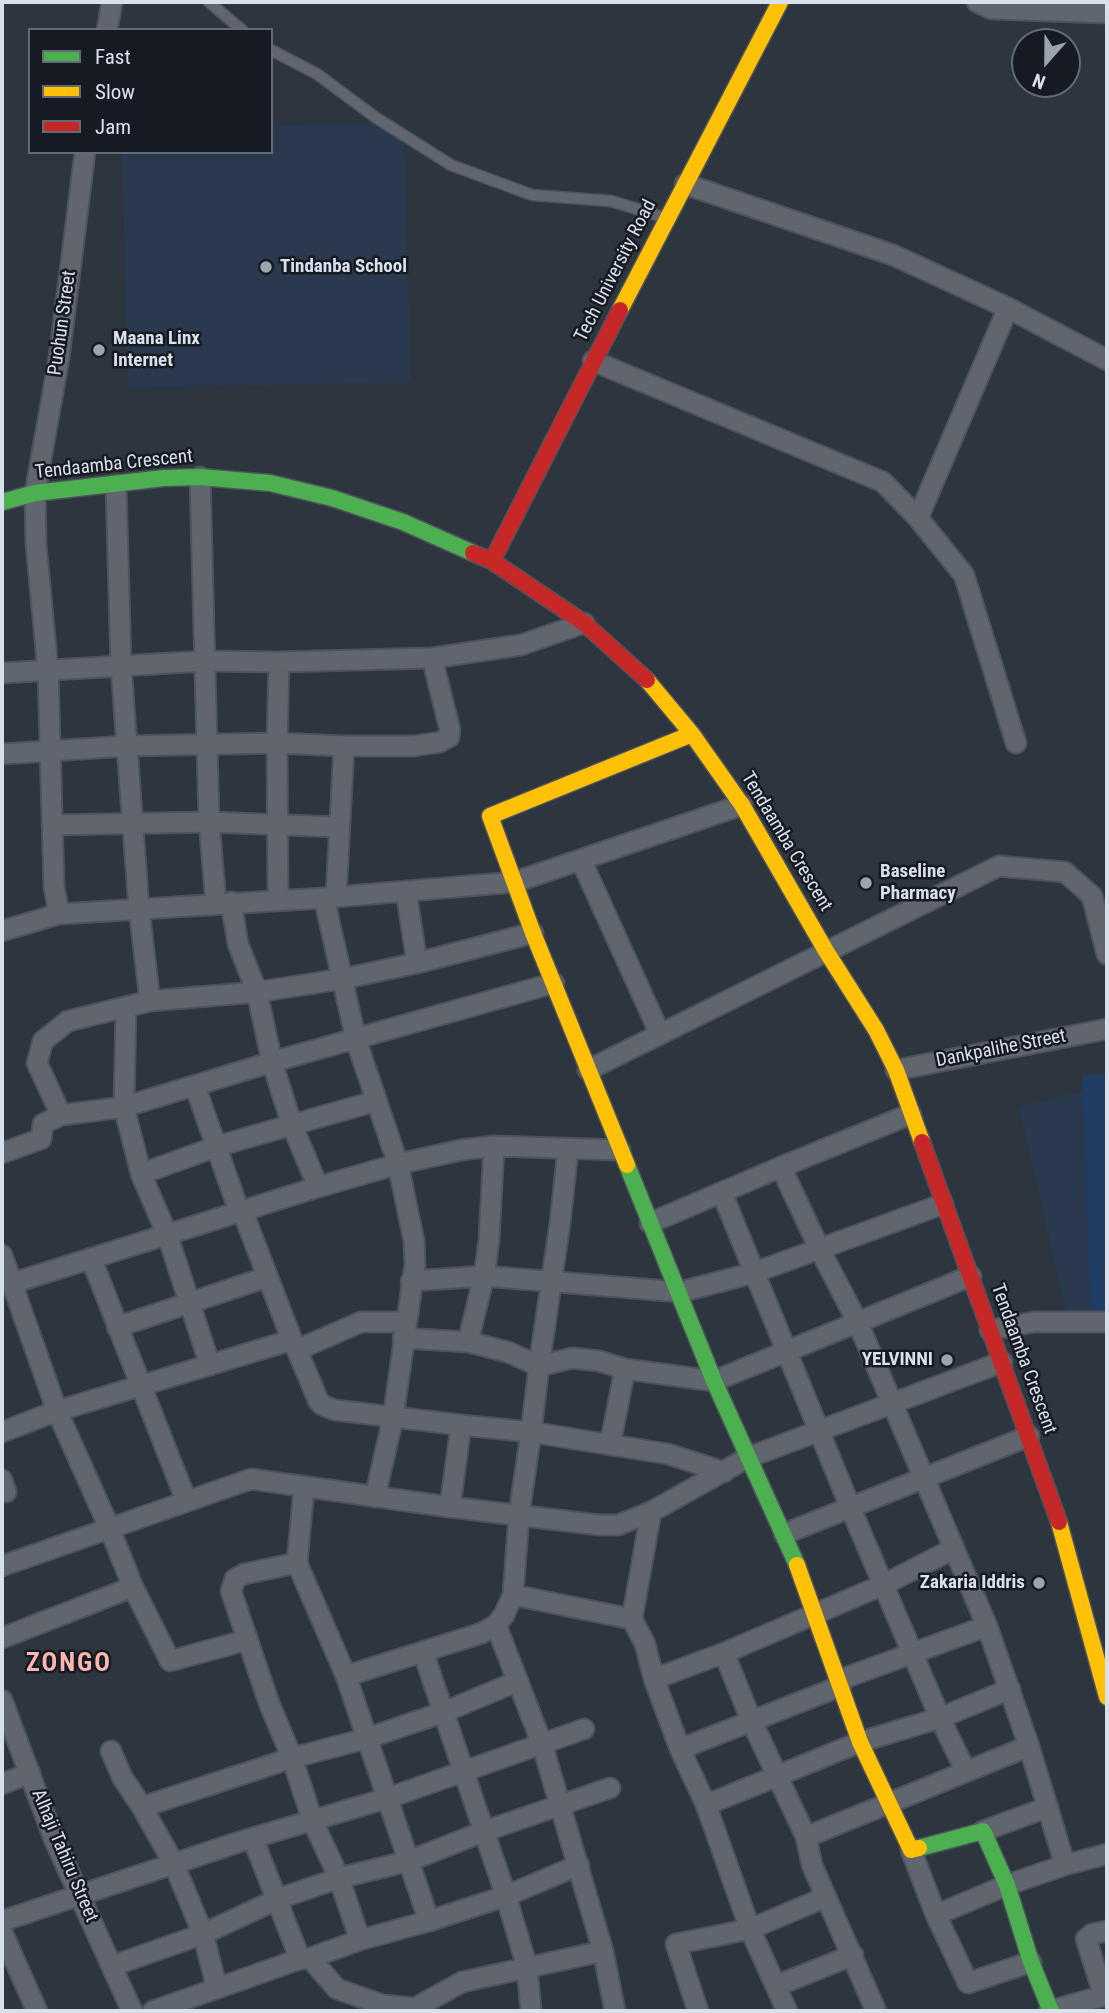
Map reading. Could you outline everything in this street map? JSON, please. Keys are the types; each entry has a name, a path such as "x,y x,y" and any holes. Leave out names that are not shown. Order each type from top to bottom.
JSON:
{"street":[{"path":"107,28 112,2"},
{"name":"Tech University Road","path":"492,561 780,2"},
{"path":"977,2 992,9 1107,13"},
{"name":"Puohun Street","path":"59,914 54,887 48,671 36,544 36,493 59,358 85,154"},
{"path":"685,184 893,255 1008,308 1107,360"},
{"path":"918,518 1008,308"},
{"path":"593,361 883,482 918,518 964,575 1016,743"},
{"path":"200,477 209,822 224,903 257,992 272,1062 292,1125 318,1187"},
{"name":"Tendaamba Crescent","path":"2,502 36,493 164,478 200,477 270,483 332,498 403,522 492,561 584,623 652,684 692,734 742,805 826,951 876,1030 896,1070 1070,1554 1107,1697"},
{"path":"116,485 121,666 139,909 150,1001"},
{"path":"2,673 205,661 432,658 522,645 584,623"},
{"path":"2,754 127,746 277,743 414,746 440,742 449,737 450,730 432,658"},
{"path":"278,900 279,662"},
{"path":"692,734 490,816 588,1070 714,1381 784,1534 860,1742 911,1850 936,1915 968,1983 1031,1962"},
{"path":"344,746 339,827 330,898 342,979 356,1040 398,1164 414,1241 415,1264 393,1418 375,1497"},
{"path":"2,931 59,914 330,898 515,882 742,805"},
{"path":"52,825 209,822 339,827"},
{"path":"581,860 660,1034"},
{"path":"588,1070 999,866 1065,872 1092,895 1107,954"},
{"path":"406,891 417,963"},
{"path":"61,1115 37,1063 43,1041 68,1021 150,1001 257,992 342,979 534,933"},
{"path":"2,1153 41,1139 43,1124 61,1115 124,1107 272,1062 554,983"},
{"path":"126,1007 124,1107 141,1174 167,1234 210,1365"},
{"name":"Dankpalihe Street","path":"896,1070 1107,1029"},
{"path":"195,1087 294,1345 322,1405 335,1410 531,1432 668,1454 724,1472"},
{"path":"141,1174 218,1146 376,1101"},
{"path":"650,1223 911,1114"},
{"path":"13,1283 318,1187 398,1164 461,1150 494,1146 620,1150"},
{"path":"468,1342 484,1276 489,1240 494,1146"},
{"path":"346,1676 482,1633 496,1625 513,1595 519,1515 568,1149"},
{"path":"781,1167 858,1323 987,1626 1029,1746 1065,1865"},
{"path":"722,1193 851,1508 940,1718 966,1772"},
{"path":"411,1281 484,1276 680,1292 754,1273 943,1204"},
{"path":"2,1255 57,1412 133,1587 170,1661 247,1640"},
{"path":"91,1258 186,1500"},
{"path":"2,1432 141,1386 210,1365 294,1345 361,1322 468,1342 508,1352 539,1366 572,1358 599,1361 625,1369 714,1381 971,1276"},
{"path":"117,1327 267,1277"},
{"path":"990,1330 1034,1322 1107,1322"},
{"path":"2,1566 40,1555 109,1527 251,1479 450,1507 618,1525 651,1513 747,1458 1002,1362"},
{"path":"610,1445 625,1369"},
{"path":"450,1507 460,1425"},
{"path":"784,1534 1029,1436"},
{"path":"304,1488 297,1563 346,1676 429,1921"},
{"path":"651,1513 632,1619 645,1644 654,1679 680,1749 706,1805 750,1929 787,2011"},
{"path":"654,1679 724,1653 885,1584 953,1549"},
{"path":"297,1563 244,1574 236,1579 231,1591 313,1822 339,1878 360,1940"},
{"path":"2,1638 133,1587"},
{"path":"513,1595 632,1619"},
{"path":"496,1625 542,1744 603,1951 615,2011"},
{"path":"680,1749 987,1626"},
{"path":"423,1652 506,1896 527,1967 531,2011"},
{"path":"724,1653 752,1722 806,1836 812,1866 853,1955 872,2010"},
{"path":"142,1807 292,1758 368,1738 444,1713 518,1681"},
{"path":"706,1805 860,1742 940,1718 1010,1689"},
{"name":"Alhaji Tahiru Street","path":"2,1700 54,1839 132,2011"},
{"path":"2,1921 388,1798 584,1729"},
{"path":"806,1836 1029,1746"},
{"path":"111,1751 121,1777 142,1807 174,1864 203,1934 217,1988"},
{"path":"2,1784 30,1773"},
{"path":"112,1966 203,1934 278,1899 339,1878 409,1861 485,1831 610,1788"},
{"path":"911,1850 983,1831 1048,1807"},
{"path":"983,1831 1007,1885 1031,1962 1050,2011 1106,1996 1086,1939 1092,1934 1107,1931"},
{"path":"253,1839 305,1959 337,1989 383,2005 416,2010 462,1982 603,1951"},
{"path":"936,1915 1007,1885 1107,1854"},
{"path":"153,2011 360,1940 506,1896 579,1865"},
{"path":"698,2011 677,1944 750,1929 826,1897"},
{"path":"2,1932 37,2011"},
{"path":"776,1986 853,1955"}],"lane":[{"path":"209,2 240,28"},
{"path":"273,51 317,74 375,117 451,165 532,195 611,201 666,219"}],"shaded area":[{"name":"Tindanba School","path":"404,123 411,382 128,388 122,154 273,154 273,125"},
{"path":"1107,1074 1107,1318 1091,1319 1082,1075"},
{"path":"1107,1085 1107,1322 1070,1330 1019,1107"}],"traffic: fast":[{"path":"2,502 35,493 164,478 200,477 270,483 332,498 403,522 473,553"},
{"path":"627,1165 714,1381 797,1565"},
{"path":"919,1848 983,1831 1007,1885 1031,1962 1051,2011"}],"traffic: slow":[{"path":"620,310 780,2"},
{"path":"647,680 692,734 742,805 826,951 876,1030 896,1070 922,1142"},
{"path":"627,1165 533,933 490,816 692,734"},
{"path":"1059,1522 1107,1697"},
{"path":"797,1565 860,1742 911,1850 919,1848"}],"traffic: jam":[{"path":"492,561 620,310"},
{"path":"473,553 492,561 584,623 647,680"},
{"path":"922,1142 1059,1522"}],"place":[{"name":"Tindanba School","path":"266,267"},
{"name":"Maana Linx Internet","path":"99,350"},
{"name":"Baseline Pharmacy","path":"866,883"},
{"name":"YELVINNI","path":"947,1360"},
{"name":"Zakaria Iddris","path":"1039,1583"}],"district":[{"name":"ZONGO","path":"69,1664"}]}
